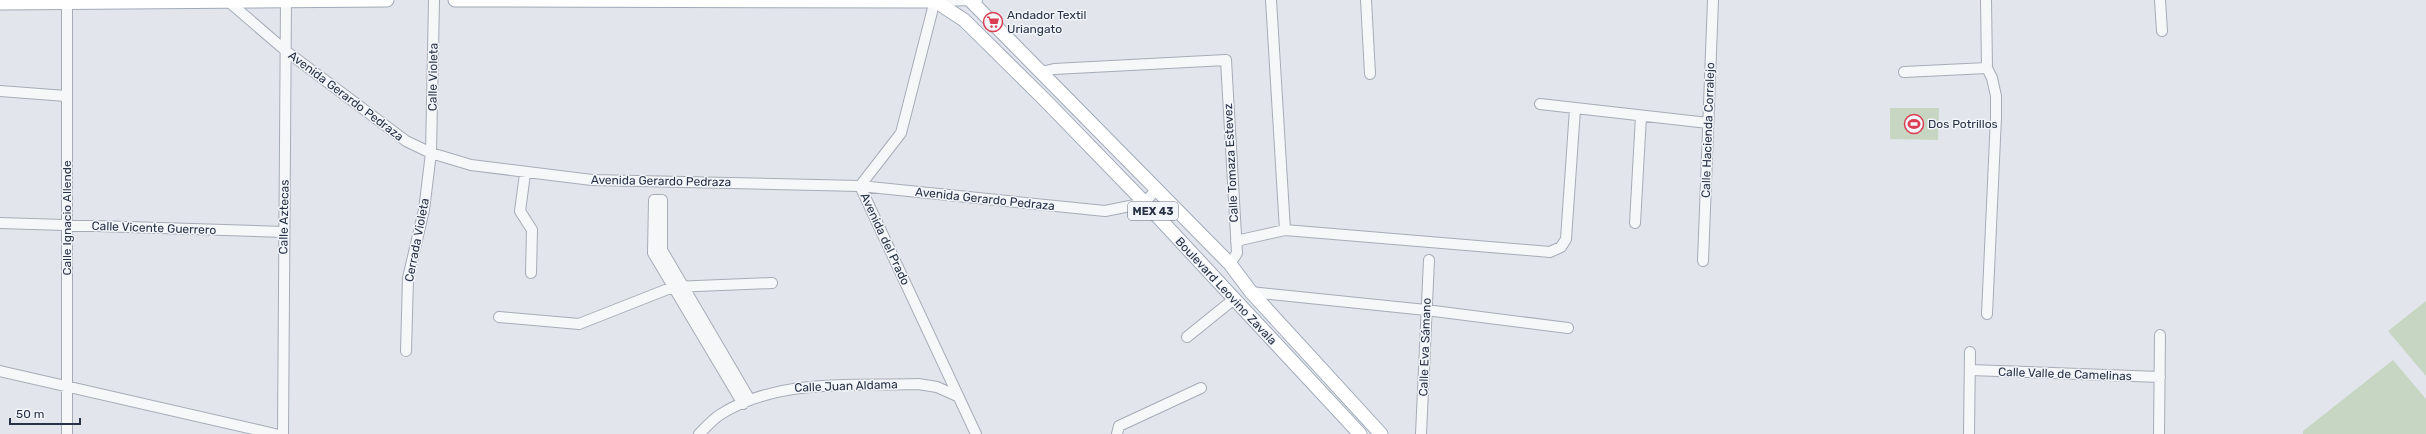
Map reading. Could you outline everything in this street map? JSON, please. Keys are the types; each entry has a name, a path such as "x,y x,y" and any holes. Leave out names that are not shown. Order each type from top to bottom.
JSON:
{"main road":[{"path":"0,3 66,1 229,2 387,0"},
{"path":"455,0 935,0"},
{"name":"Boulevard Leovino Zavala","path":"935,0 964,20 1043,98 1145,203 1360,434"},
{"name":"Boulevard Leovino Zavala","path":"973,0 1041,72 1157,188 1230,264 1251,292 1381,434"},
{"path":"1043,98 1056,86"}],"street":[{"name":"Calle Violeta","path":"431,153 434,0"},
{"path":"935,0 973,0"},
{"name":"Avenida del Prado","path":"935,0 901,133 860,186 976,434"},
{"path":"1271,0 1285,230"},
{"path":"1366,0 1370,74"},
{"name":"Calle Hacienda Corralejo","path":"1703,261 1713,0"},
{"path":"1986,0 1987,68 1992,78 1996,96 1988,314"},
{"path":"2160,0 2162,31"},
{"name":"Calle Ignacio Allende","path":"66,1 67,434"},
{"name":"Calle Aztecas","path":"283,434 286,1"},
{"name":"Avenida Gerardo Pedraza","path":"229,2 286,51 406,141 431,153 471,165 525,174 592,180 860,186 1105,211 1145,203"},
{"name":"Calle Tomaza Estevez","path":"1041,72 1054,69 1226,60 1237,253 1230,264"},
{"path":"1904,72 1987,68"},
{"path":"0,91 66,96"},
{"path":"1540,104 1708,123"},
{"path":"1236,241 1285,230 1550,252 1561,248 1566,239 1575,109"},
{"path":"1635,222 1641,116"},
{"name":"Cerrada Violeta","path":"406,351 408,278 424,210 431,153"},
{"path":"525,174 520,211 532,230 531,273"},
{"path":"1145,203 1157,188"},
{"path":"654,200 662,200 662,250 684,287 746,402 653,253 654,200"},
{"name":"Calle Vicente Guerrero","path":"0,223 284,232"},
{"name":"Calle Eva Sámano","path":"1421,434 1429,260"},
{"path":"499,317 579,324 673,287 772,283"},
{"path":"1251,292 1426,310 1568,328"},
{"path":"1187,337 1234,299"},
{"path":"2159,434 2160,335"},
{"path":"1969,434 1970,352"},
{"name":"Calle Valle de Camelinas","path":"1970,370 2160,377"},
{"path":"0,371 275,434"},
{"name":"Calle Juan Aldama","path":"699,434 721,414 746,402 789,388 918,384 937,387 957,396"},
{"path":"1116,434 1120,426 1201,388"}],"green space":[{"name":"Dos Potrillos","path":"1890,108 1939,108 1938,140 1890,139"},
{"path":"2426,301 2426,376 2388,331"},
{"path":"2393,360 2426,399 2426,434 2303,434 2303,431"}],"place":[{"name":"Andador Textil Uriangato","path":"993,22"},
{"name":"Dos Potrillos","path":"1914,124"}]}
